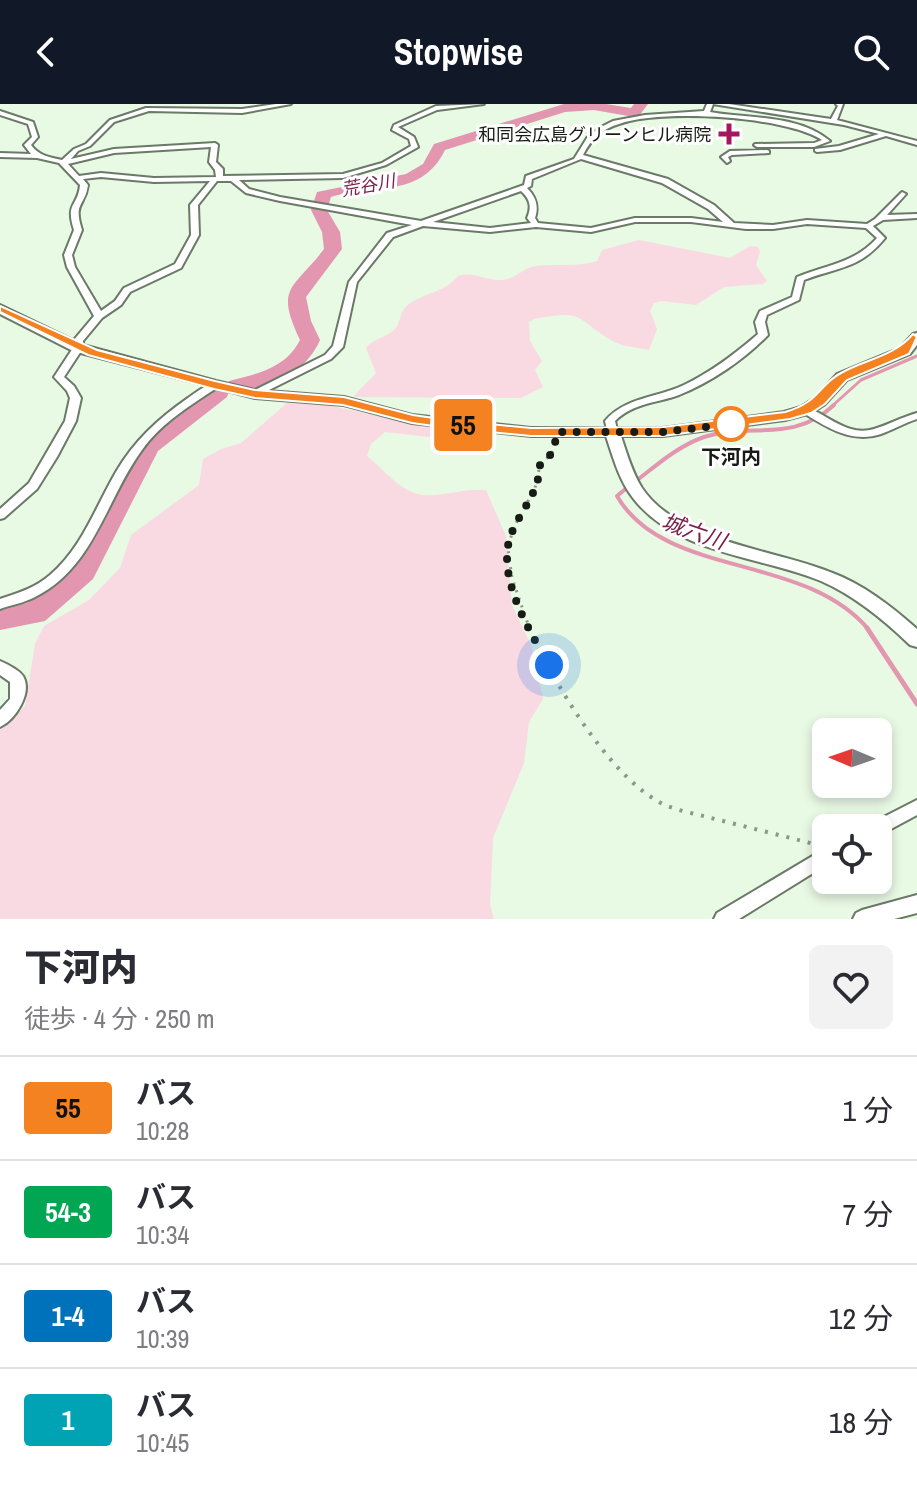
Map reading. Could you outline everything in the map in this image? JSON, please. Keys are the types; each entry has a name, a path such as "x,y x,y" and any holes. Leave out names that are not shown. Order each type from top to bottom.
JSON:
{"street":[{"path":"63,163 76,150 88,145 112,121 148,109 242,111 288,104"},
{"path":"77,178 101,175 154,180 343,176 370,169 415,147 412,138 394,129 396,126 436,108 481,104"},
{"path":"706,113 713,104 800,116 833,121 917,143"},
{"path":"800,116 807,104"},
{"path":"833,121 839,104"},
{"path":"0,113 31,123 35,137 27,145 36,156"},
{"path":"581,157 589,139 620,121 659,114 706,113 769,121 814,133 827,141 814,145 757,145"},
{"path":"727,161 724,157 730,153 840,148 884,135"},
{"path":"0,155 36,156 63,163 114,151 215,145 212,162 219,169 217,179 194,205 195,235 178,266 127,290 118,303 99,316 78,341 78,348 59,377 73,391 76,403 58,447 32,487 0,515"},
{"path":"255,394 328,357 338,347 353,282 390,235 416,223 522,188 536,173 581,157 665,181 711,207 733,226"},
{"path":"63,163 84,185 83,194 75,205 74,218 78,230 68,255 99,316"},
{"path":"234,179 246,191 416,223 490,230 536,225 591,230 635,220 691,220 733,226 773,227 807,222 868,226 902,194"},
{"path":"522,188 533,198 535,210 531,218 536,225"},
{"path":"880,218 917,216"},
{"path":"868,226 881,238 876,244 849,266 816,272 800,279 796,298 763,313 760,322 763,335 748,348 677,393 631,405 618,411 610,421 622,462 639,494 663,518 703,538 787,561 831,578 873,603 917,640"},
{"path":"0,309 78,348 255,394 344,401 412,419 448,424 613,434 663,432 756,421 808,411 842,377 905,351 917,337"},
{"path":"0,604 29,597 60,577 77,558 138,447 161,424 214,385"},
{"path":"808,411 839,429 860,434 875,432 917,416"},
{"path":"0,667 17,679 17,701 0,721"},
{"path":"892,820 917,807"},
{"path":"723,919 812,865"},
{"path":"862,919 917,904"}],"path":[{"path":"558,432 552,453 540,465 540,481 507,545 511,585 521,617 562,689 610,758 656,801 812,843"}],"shaded area":[{"path":"639,240 730,258 750,246 758,247 760,251 756,265 767,281 763,284 724,287 696,305 654,303 650,311 657,329 649,350 615,342 583,320 570,315 534,319 529,322 530,341 542,361 535,370 543,387 521,398 353,397 376,373 366,348 394,330 409,304 447,286 458,276 501,280 535,266 589,263 597,261 602,250"},
{"path":"288,402 331,406 461,433 447,439 385,432 371,444 367,456 400,485 415,493 430,495 486,490 506,536 512,605 531,645 543,699 529,722 524,763 493,838 490,905 494,919 0,919 0,730 25,706 35,644 44,626 89,600 120,568 131,535 199,485 203,459 241,443"}],"waterway":[{"name":"荒谷川","path":"237,386 270,377 290,366 299,359 310,340 296,308 296,297 305,281 333,249 331,232 319,210 323,195 411,178 429,167 439,147 564,108 594,106 634,113 641,104"},
{"name":"城六川","path":"831,407 861,380 917,356"},
{"name":"荒谷川","path":"0,619 35,613 83,572 148,447 219,392"},
{"name":"城六川","path":"636,481 677,451 704,437 787,428 818,417 834,405"},
{"name":"城六川","path":"629,486 617,496 639,522 667,541 809,588 841,605 867,629"},
{"name":"城六川","path":"867,629 917,704"}],"bus line":[{"name":"55","path":"0,309 92,353 214,385 255,394 308,395 344,401 412,419 531,432 663,432 785,416 806,410 820,401 842,377 862,366 905,351 917,337"}],"place":[{"name":"和同会広島グリーンヒル病院","path":"729,134"},
{"name":"下河内","path":"731,424"}],"route":[{"path":"549,665 521,617 511,585 507,545 540,481 540,465 552,453 558,432 663,432 731,424"}]}
